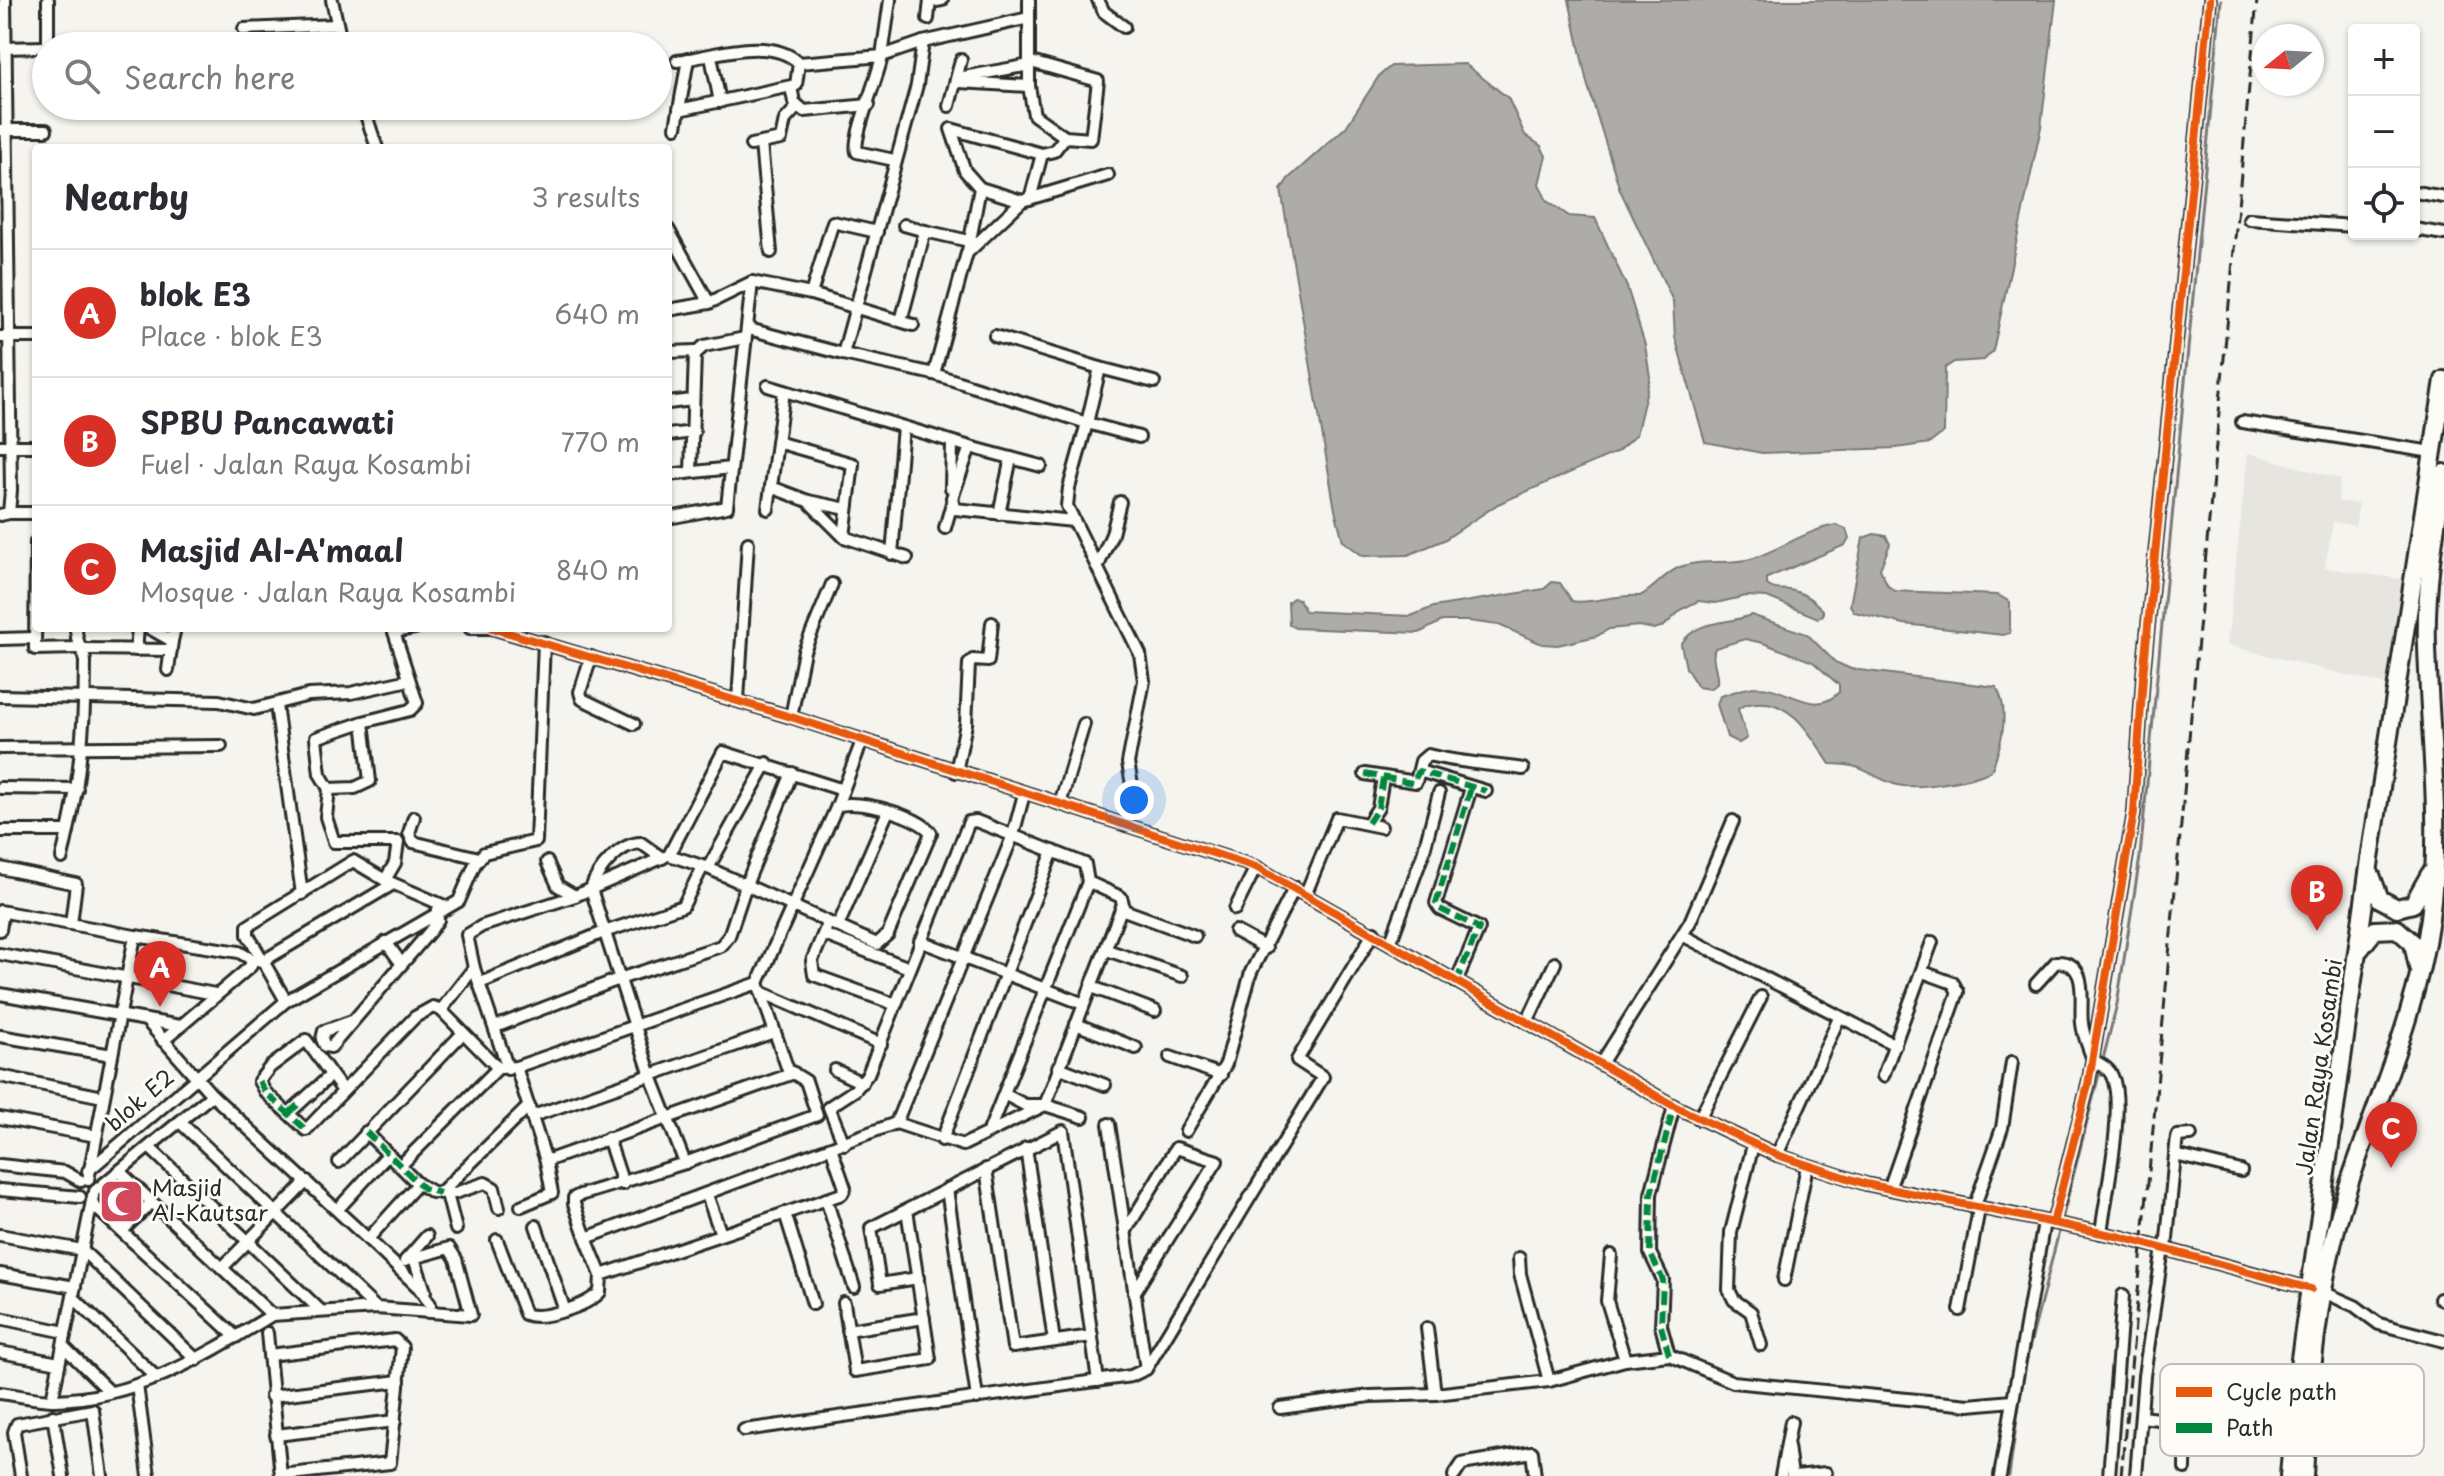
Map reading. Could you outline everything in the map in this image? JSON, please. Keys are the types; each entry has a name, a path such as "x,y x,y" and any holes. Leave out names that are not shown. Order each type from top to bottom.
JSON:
{"highway":[{"name":"Jalan Raya Kosambi","path":"2313,1364 2317,1290 2357,954 2444,380"},
{"name":"Jalan Raya Kosambi","path":"2301,1364 2317,1290 2348,1189 2394,1067 2420,978 2436,857 2428,592 2444,473"},
{"path":"2370,859 2371,876 2380,899 2390,906 2404,908 2413,904 2422,893 2436,857"},
{"path":"2357,954 2375,930 2397,929 2413,943 2420,978"},
{"name":"Jalan Raya Kosambi","path":"2289,1476 2291,1456"},
{"name":"Jalan Raya Kosambi","path":"2304,1476 2306,1456"}],"street":[{"path":"5,0 5,514 32,513"},
{"path":"47,32 48,0"},
{"path":"332,0 338,32"},
{"path":"890,0 882,56 869,105 855,138 857,152 894,162"},
{"path":"928,19 930,1 942,0"},
{"path":"957,80 1030,64 1099,83 1091,139 1064,139 1034,115 1029,86 1030,64 1029,0"},
{"path":"1098,0 1104,12 1124,27"},
{"path":"2000,1476 2012,1401 2052,1223 2099,1063 2102,1010 2134,812 2143,676 2210,0"},
{"path":"676,127 682,60 775,50 799,63 882,56 923,42 1029,18"},
{"path":"244,29 336,25"},
{"path":"843,354 917,85 923,42"},
{"path":"3,48 32,47"},
{"path":"711,56 720,102"},
{"path":"949,106 961,60"},
{"path":"679,110 791,87 799,82 799,63"},
{"path":"957,80 1029,86"},
{"path":"791,87 797,107 804,111 869,105"},
{"path":"771,252 756,144 784,136 785,120 797,107"},
{"path":"368,120 376,144"},
{"path":"1026,200 980,188 965,171 951,129 1042,154 1054,151 1064,139"},
{"path":"4,130 46,130"},
{"path":"1026,200 1042,154"},
{"path":"968,247 1026,200 1108,175"},
{"path":"934,374 968,247 980,188"},
{"path":"2420,193 2444,197"},
{"path":"2249,219 2348,226"},
{"path":"811,294 833,222 877,232"},
{"path":"904,225 968,247"},
{"path":"2420,230 2444,234"},
{"path":"901,321 925,231"},
{"path":"672,236 709,303"},
{"path":"672,517 725,510 752,282"},
{"path":"672,309 709,303 752,282 811,294 913,325"},
{"path":"672,352 697,351 704,346 747,334 934,374 1139,437"},
{"path":"995,336 1154,382"},
{"path":"5,337 32,337"},
{"path":"691,471 694,432 692,400 697,351"},
{"path":"1100,368 1067,506 1140,654 1144,673 1128,763 1133,784 1126,825"},
{"path":"768,386 1041,466"},
{"path":"768,509 784,391"},
{"path":"672,402 692,400"},
{"path":"2242,422 2432,452"},
{"path":"892,554 903,427"},
{"path":"672,435 694,432"},
{"path":"777,442 853,464 844,537"},
{"path":"952,442 952,500 958,510 1073,521"},
{"path":"5,446 32,446"},
{"path":"945,528 970,447"},
{"path":"999,514 1011,458"},
{"path":"672,474 731,468"},
{"path":"771,487 808,501 847,509"},
{"path":"808,501 844,537 907,558"},
{"path":"1098,566 1112,534 1120,502"},
{"path":"738,700 748,543"},
{"path":"791,717 804,651 832,584"},
{"path":"956,772 966,724 969,664 973,660 988,661 992,623"},
{"path":"35,632 35,649 136,650 171,645"},
{"path":"62,858 83,747 84,699 77,632"},
{"path":"136,650 138,632"},
{"path":"154,632 171,645"},
{"path":"168,670 174,632"},
{"path":"0,930 2,911 239,952 263,961 389,882 398,842 334,842 326,817 329,789 320,774 316,738 415,707 417,697 396,632"},
{"path":"507,632 738,700 1256,867 1391,941 1456,982 1602,1062 1674,1106 1753,1145 1807,1166 1976,1209 2101,1233 2317,1290 2355,1306 2388,1328 2444,1341"},
{"path":"0,639 35,638"},
{"path":"431,1307 406,1262 368,1239 212,1095 197,1077 286,1001 463,896 479,858 487,851 532,844 537,839 544,642"},
{"path":"591,657 582,699 634,724"},
{"path":"0,696 219,701 254,709 309,695 351,693 409,680"},
{"path":"276,705 302,894"},
{"path":"329,789 355,788 370,781 363,722"},
{"path":"1060,804 1084,724"},
{"path":"497,1240 525,1314 536,1317 595,1297 600,1292 601,1275 574,1198 685,1163 815,1117 818,1113 806,1081 788,1070 760,988 862,741"},
{"path":"0,748 221,746"},
{"path":"521,1206 552,1193 531,1111 507,1068 474,968 466,939 470,932 575,896 666,856 720,754 767,763 843,790"},
{"path":"1365,774 1413,783 1428,755 1456,763 1481,761 1523,769"},
{"path":"480,983 604,932 683,906 767,763"},
{"path":"1419,771 1486,791"},
{"path":"495,1027 619,979 721,946 729,936 746,885 792,773"},
{"path":"1368,823 1378,808 1383,778"},
{"path":"0,788 77,789"},
{"path":"1456,982 1479,928 1440,909 1436,903 1471,788"},
{"path":"1391,941 1423,854 1439,793"},
{"path":"896,1123 1013,835 1024,794"},
{"path":"685,1163 670,1118 651,1076 604,932 591,889 595,877 621,850 641,843 666,856 705,867 877,944 888,934 931,833 925,825 888,811 851,802 837,806"},
{"path":"888,811 812,961 814,975 894,1004"},
{"path":"410,840 414,817"},
{"path":"1306,893 1337,818 1381,827"},
{"path":"844,1144 829,1107 862,1083 881,1044 894,1004 969,822 976,821 1085,864 1088,882 989,1131"},
{"path":"1602,1062 1682,935 1733,821"},
{"path":"0,831 68,831"},
{"path":"399,847 410,840 479,858"},
{"path":"942,1140 1053,851"},
{"path":"286,1001 248,935 248,926 353,861 442,909"},
{"path":"547,862 558,886 575,896"},
{"path":"1235,909 1256,867"},
{"path":"0,868 76,884 71,924"},
{"path":"586,1238 832,1150 896,1123 963,1145 1045,1105 1121,909 1121,897 1088,882"},
{"path":"1186,1131 1221,1075 1233,1044 1244,991 1295,887"},
{"path":"352,1021 438,920 442,909"},
{"path":"1121,909 1195,936"},
{"path":"1235,931 1266,948"},
{"path":"744,1430 1131,1376 1146,1369 1323,1077 1297,1060 1374,932"},
{"path":"825,935 909,968"},
{"path":"1682,935 1895,1045"},
{"path":"80,1197 77,1186 86,1177 96,1136 135,936"},
{"path":"920,941 1084,1004"},
{"path":"386,942 401,963"},
{"path":"1883,1076 1932,942"},
{"path":"1107,950 1182,976"},
{"path":"0,954 215,994"},
{"path":"163,1041 251,966 251,959"},
{"path":"2036,984 2056,962 2067,964 2081,982 2082,1026 2099,1063 2112,1074 2116,1100 2101,1233"},
{"path":"1527,1022 1555,963"},
{"path":"441,1010 474,968"},
{"path":"1889,1189 1958,992 1953,983 1923,972"},
{"path":"1092,987 1155,1011"},
{"path":"400,1166 507,1068 760,988 881,1044"},
{"path":"0,994 180,1026"},
{"path":"1699,1119 1761,997"},
{"path":"2083,1002 2102,1010"},
{"path":"343,1091 310,1041 306,1040 270,1067 262,1075 259,1085 306,1130 423,1010 433,1007 441,1010 463,1033 507,1068"},
{"path":"1777,1155 1839,1018"},
{"name":"blok E2","path":"86,1177 197,1077 146,1020"},
{"path":"1076,1024 1136,1048"},
{"path":"443,1193 531,1111 651,1076 774,1032"},
{"path":"339,1162 463,1033"},
{"path":"0,1036 112,1055"},
{"path":"1170,1057 1221,1075"},
{"path":"1960,1310 1976,1209 2002,1128 2012,1062"},
{"path":"1058,1067 1105,1085"},
{"path":"835,1070 862,1083"},
{"path":"546,1161 794,1073"},
{"path":"289,1113 331,1075"},
{"path":"0,1076 103,1097"},
{"path":"1004,1094 1025,1105 1045,1105 1083,1117"},
{"path":"52,1400 93,1197 212,1095"},
{"path":"1669,1355 1661,1326 1663,1280 1650,1253 1651,1194 1674,1106"},
{"path":"0,1118 96,1136"},
{"path":"181,1123 376,1308"},
{"path":"1109,1124 1146,1369"},
{"path":"918,1278 880,1284 871,1228 1058,1131 1064,1132 1098,1381"},
{"path":"366,1132 423,1188 443,1193 485,1183 494,1188 499,1208"},
{"path":"2136,1476 2177,1136 2191,1135"},
{"path":"608,1138 623,1184"},
{"path":"1753,1145 1731,1232 1729,1290 1734,1300 1751,1312 1761,1345"},
{"path":"150,1148 321,1311"},
{"path":"1026,1148 1054,1341"},
{"path":"1125,1232 1176,1148 1217,1161 1134,1293"},
{"path":"601,1275 842,1194 845,1188 832,1150"},
{"path":"2175,1155 2241,1171"},
{"path":"338,1209 384,1159"},
{"path":"0,1165 86,1177"},
{"path":"1784,1280 1807,1166"},
{"path":"986,1169 1013,1347 1092,1336"},
{"path":"120,1172 272,1315"},
{"path":"86,1177 93,1197 123,1230 236,1337"},
{"path":"222,1268 307,1181"},
{"path":"368,1239 415,1187"},
{"path":"947,1189 977,1398"},
{"path":"0,1190 93,1197"},
{"path":"443,1193 456,1229"},
{"path":"707,1195 721,1234"},
{"path":"826,1199 854,1287"},
{"path":"123,1230 151,1203"},
{"path":"844,1303 855,1371 930,1359 907,1210"},
{"path":"785,1213 813,1304"},
{"path":"536,1226 564,1308"},
{"path":"0,1235 82,1250 197,1360"},
{"path":"406,1262 427,1236"},
{"path":"0,1393 52,1400 137,1385 197,1360 272,1315 431,1307 471,1315 456,1259 447,1246 406,1262"},
{"path":"1611,1255 1607,1301 1625,1360"},
{"path":"1519,1258 1549,1381"},
{"path":"406,1262 431,1307"},
{"path":"0,1274 74,1293 157,1378"},
{"path":"2109,1476 2123,1295"},
{"path":"0,1318 65,1332"},
{"path":"848,1330 924,1318"},
{"path":"1427,1328 1435,1394"},
{"path":"267,1333 271,1396 281,1476 387,1464 392,1460 402,1347 395,1340 269,1355"},
{"path":"63,1346 110,1392"},
{"path":"0,1352 59,1363"},
{"path":"1280,1408 1370,1396 1435,1394 1549,1381 1625,1360 1669,1355 1733,1382 1969,1405 2012,1401"},
{"path":"271,1396 399,1381"},
{"path":"137,1385 149,1476"},
{"path":"21,1476 15,1428 22,1421 93,1410 102,1476"},
{"path":"53,1416 63,1476"},
{"path":"2141,1417 2160,1419"},
{"path":"276,1435 395,1421"},
{"path":"1791,1422 1788,1446 1794,1476 1826,1473"},
{"path":"1781,1476 1784,1450 1788,1446"},
{"path":"1454,1476 1462,1464 1532,1452 1535,1476"},
{"path":"2185,1456 2185,1468"}],"shaded area":[{"path":"1569,0 2056,0 2041,127 1993,351 1984,360 1954,362 1945,368 1944,432 1930,443 1896,448 1762,453 1705,442 1675,337 1673,301 1620,190 1587,83"},
{"path":"1465,64 1508,98 1525,135 1541,146 1546,156 1539,184 1547,201 1569,216 1595,218 1627,287 1645,345 1650,377 1636,435 1617,452 1498,504 1444,540 1408,555 1363,556 1343,541 1335,510 1281,190 1288,179 1346,127 1379,76 1391,66"},
{"path":"2248,453 2340,479 2338,501 2359,504 2355,526 2333,522 2325,568 2402,579 2387,685 2227,645"},
{"path":"1836,525 1846,529 1849,538 1845,545 1767,578 1770,587 1798,592 1813,601 1823,610 1823,615 1818,618 1767,597 1746,596 1716,603 1698,601 1682,609 1664,626 1654,629 1639,626 1609,629 1597,636 1558,645 1542,644 1499,625 1468,621 1442,621 1419,633 1295,628 1289,624 1288,602 1293,598 1299,599 1305,611 1411,616 1433,607 1544,589 1552,582 1560,583 1572,601 1640,596 1680,567 1754,558"},
{"path":"1874,534 1886,536 1890,544 1880,569 1888,586 1895,591 1998,595 2010,602 2010,633 2003,635 1904,624 1854,612 1850,605 1863,538"},
{"path":"1751,615 1807,634 1835,662 1851,669 1996,687 2001,696 2004,717 2001,740 1991,771 1943,784 1894,784 1857,767 1830,764 1800,722 1780,707 1769,704 1748,704 1738,709 1747,738 1739,743 1727,737 1717,704 1720,696 1757,687 1820,702 1839,692 1839,685 1813,662 1745,639 1715,648 1713,657 1717,684 1709,689 1698,687 1686,668 1681,644 1704,626"}],"waterway":[{"path":"2009,1476 2024,1369 2117,1004 2140,857 2221,0"}],"railway":[{"path":"2121,1476 2257,0"}],"marked path":[{"path":"1365,774 1413,783 1419,771 1486,791"},
{"path":"1368,823 1378,808 1383,778"},
{"path":"1456,982 1479,928 1440,909 1436,903 1471,788"},
{"path":"259,1081 265,1092 306,1130"},
{"path":"289,1113 302,1101"},
{"path":"1669,1355 1661,1326 1663,1280 1650,1253 1651,1194 1674,1106"},
{"path":"366,1132 423,1188 440,1193"}],"cycle path":[{"path":"2053,1223 2088,1085 2134,812 2143,676 2210,0"},
{"path":"505,632 791,717 1256,867 1674,1106 1777,1155 1866,1184 2121,1237 2311,1289"}],"place":[{"name":"SPBU Pancawati","path":"2317,931"},
{"name":"blok E3","path":"160,1007"},
{"name":"Masjid Al-A'maal","path":"2391,1168"},
{"name":"Masjid Al-Kautsar","path":"121,1201"}]}
